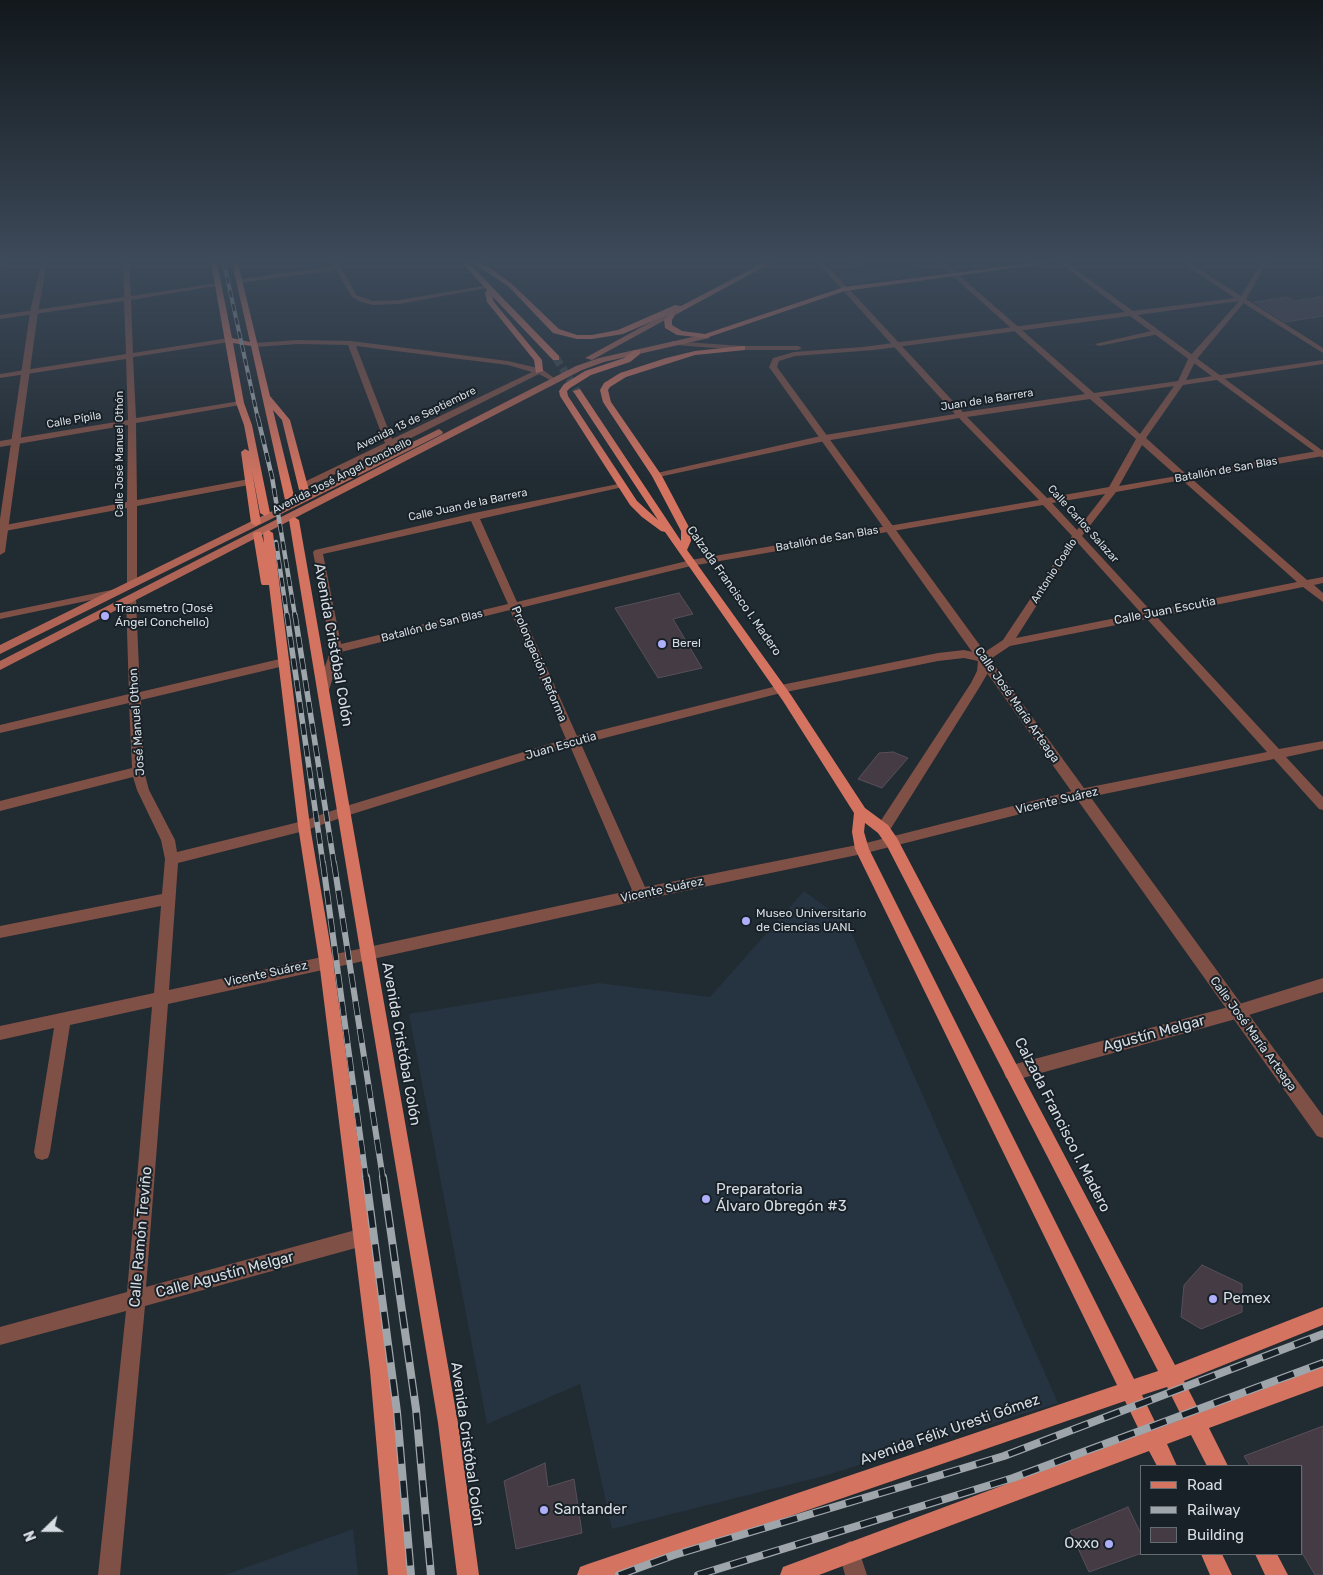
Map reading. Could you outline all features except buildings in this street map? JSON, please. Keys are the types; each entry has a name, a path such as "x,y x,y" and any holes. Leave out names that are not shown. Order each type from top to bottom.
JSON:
{"main road":[{"path":"228,336 240,403 248,425 264,513"},
{"path":"252,336 290,500"},
{"path":"519,336 538,360 539,371"},
{"path":"536,336 556,358"},
{"path":"575,336 595,336"},
{"name":"Avenida José Ángel Conchello","path":"0,650 132,585 261,530 306,498 550,378 630,336"},
{"name":"Avenida José Ángel Conchello","path":"0,666 579,368 602,360 704,336"},
{"path":"229,340 254,345"},
{"path":"682,550 686,541 686,531 657,476 607,402 604,390 607,385 633,371 684,355 742,348"},
{"path":"637,352 627,360 588,373 567,386 564,391 566,401 638,509 671,533"},
{"name":"Calzada Francisco I. Madero","path":"578,391 682,550 781,689 860,812 883,829 892,842 1217,1465"},
{"path":"267,398 286,420 306,498"},
{"path":"240,403 239,420 249,482 261,530 284,661 304,826 326,961 380,1371 399,1575"},
{"name":"Avenida Cristóbal Colón","path":"294,520 448,1423 468,1575"},
{"path":"860,812 858,832 862,849 1166,1465"},
{"name":"Avenida Félix Uresti Gómez","path":"588,1575 1170,1376 1323,1316"},
{"path":"790,1575 846,1560 1323,1376"},
{"path":"1211,1555 1221,1575"},
{"path":"1266,1555 1276,1575"}],"street":[{"path":"0,552 31,336"},
{"name":"Calle José Manuel Othón","path":"129,336 132,422 132,585"},
{"name":"Calle Carlos Salazar","path":"887,336 1045,501 1276,756 1323,805"},
{"path":"675,343 742,348 874,348 967,336"},
{"path":"1023,336 1323,599"},
{"path":"1099,344 1135,336"},
{"path":"1162,336 1322,454"},
{"name":"Antonio Coello","path":"984,658 1007,643 1076,537 1113,489 1141,439 1181,382 1192,359 1211,336"},
{"path":"1300,336 1323,351"},
{"path":"0,376 229,340"},
{"path":"254,345 298,342 351,343 508,363 539,371 550,378"},
{"path":"351,343 390,445"},
{"name":"Calle José María Arteaga","path":"874,348 794,354 774,362 775,371 891,528 1236,1012 1323,1130"},
{"name":"Juan de la Barrera","path":"657,476 825,438 1090,395 1323,362"},
{"name":"Avenida 13 de Septiembre","path":"303,486 539,371"},
{"name":"Calle Pípila","path":"0,444 240,403"},
{"name":"Batallón de San Blas","path":"336,649 691,562 1322,454"},
{"path":"2,529 249,482"},
{"name":"Calle Juan de la Barrera","path":"336,649 317,554 320,550 620,484"},
{"name":"Prolongación Reforma","path":"474,516 641,894"},
{"name":"Calle Juan Escutia","path":"1007,643 1323,580"},
{"path":"0,616 119,592"},
{"name":"José Manuel Othon","path":"131,599 138,771 143,790 168,840 172,859 168,899"},
{"path":"323,690 336,649"},
{"path":"781,689 938,656 964,654 984,658 983,671 975,685 883,829"},
{"path":"0,729 284,661"},
{"name":"Juan Escutia","path":"343,812 573,741 781,689"},
{"name":"Vicente Suárez","path":"0,1033 326,961 862,849 1080,794 1323,745"},
{"path":"0,806 138,771"},
{"path":"172,859 304,826 343,812"},
{"path":"0,932 168,899"},
{"name":"Calle Ramón Treviño","path":"109,1575 136,1299 168,899"},
{"name":"Agustín Melgar","path":"1012,1073 1236,1012 1323,985"},
{"path":"42,1152 63,1019"},
{"name":"Calle Agustín Melgar","path":"0,1336 363,1237"},
{"path":"846,1560 856,1575"}],"shaded area":[{"name":"Preparatoria Álvaro Obregón #3","path":"804,891 847,923 1058,1403 824,1476 612,1529 580,1384 487,1424 409,1014 598,983 710,997"},
{"path":"353,1529 358,1575 225,1575"}],"tunnel":[{"path":"556,358 577,391"}],"railway":[{"path":"240,336 258,419"},
{"path":"258,418 272,477 295,616"},
{"path":"276,542 287,616"},
{"path":"287,615 323,864"},
{"path":"295,615 334,864"},
{"path":"323,863 366,1179"},
{"path":"334,863 383,1179"},
{"path":"366,1177 397,1412 411,1575"},
{"path":"383,1177 416,1409 431,1575"},
{"path":"619,1575 674,1555 1004,1456 1323,1334"},
{"path":"698,1575 1013,1478 1323,1363"}],"place":[{"name":"Transmetro (José Ángel Conchello)","path":"105,616"},
{"name":"Berel","path":"662,644"},
{"name":"Museo Universitario de Ciencias UANL","path":"746,921"},
{"name":"Preparatoria Álvaro Obregón #3","path":"706,1199"},
{"name":"Pemex","path":"1213,1299"},
{"name":"Santander","path":"544,1510"},
{"name":"Oxxo","path":"1109,1544"}]}
